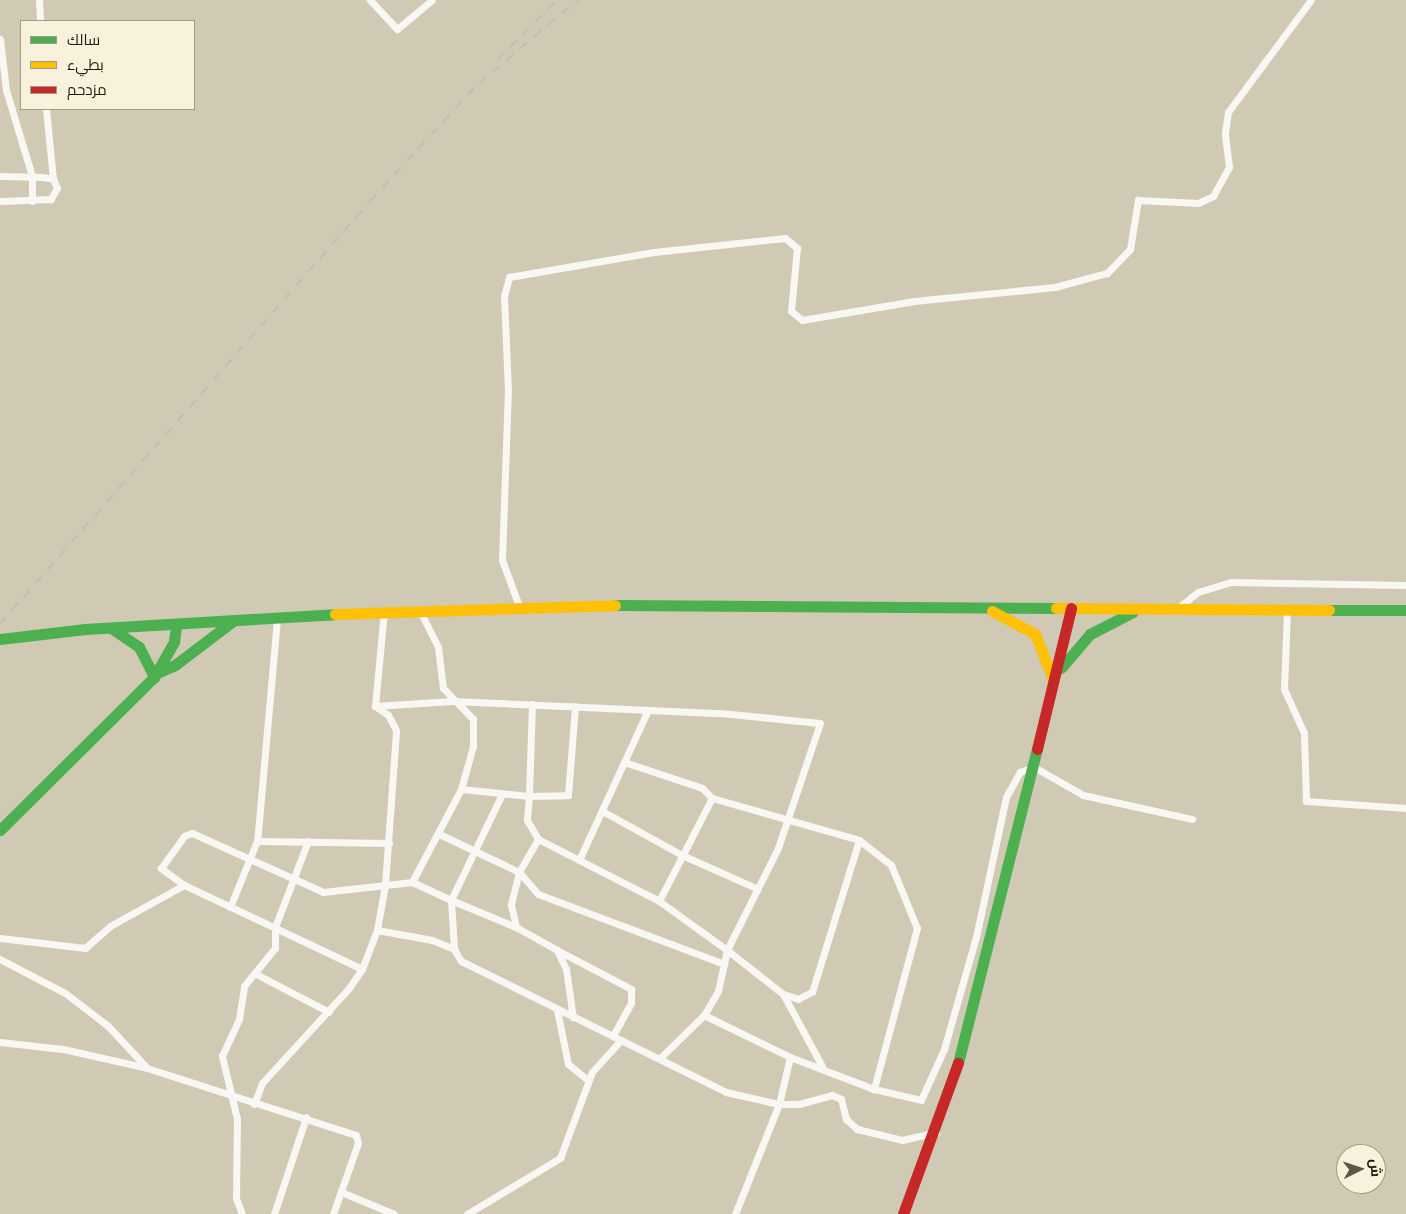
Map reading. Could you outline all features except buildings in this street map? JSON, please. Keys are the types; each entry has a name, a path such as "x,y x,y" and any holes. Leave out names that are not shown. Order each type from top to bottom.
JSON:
{"main road":[{"path":"0,639 110,628 176,626 419,609 519,606 1071,608 1287,611 1406,610"},
{"path":"983,608 1035,634 1047,655 1053,684"},
{"path":"902,1214 936,1132 973,1017 1071,608"},
{"path":"1053,684 1066,658 1090,634 1138,610"},
{"path":"155,675 175,665 233,621"},
{"path":"0,830 155,675 174,642 176,626"},
{"path":"110,628 139,647 155,675"}],"street":[{"path":"38,0 40,20"},
{"path":"370,0 397,29 432,0"},
{"path":"519,606 502,560 508,391 504,296 509,277 654,252 785,238 797,248 791,311 802,320 914,302 1055,287 1107,274 1130,250 1138,200 1198,204 1218,190 1231,156 1225,133 1228,112 1311,0"},
{"path":"0,39 1,61 6,90 32,176 32,201"},
{"path":"0,201 32,201 54,197 46,110"},
{"path":"0,176 32,176 53,179"},
{"path":"1175,610 1198,592 1231,582 1406,584"},
{"path":"412,882 462,789 473,746 473,719 469,710 452,701 438,672 433,634 419,609"},
{"path":"375,706 384,611"},
{"path":"1287,611 1284,688 1304,733 1306,801 1406,808"},
{"path":"230,907 257,841 278,619"},
{"path":"375,706 452,701 532,704 647,712 720,712 820,723 786,822 758,889 727,950 718,991 704,1015 661,1057"},
{"path":"532,704 527,820 538,839 659,901 727,950 783,994 798,999 812,992 859,840"},
{"path":"254,1104 262,1083 329,1012 362,969 377,930 389,843 396,730 388,715 375,706"},
{"path":"462,789 529,796 568,795 575,706"},
{"path":"578,860 604,812 627,763 647,712"},
{"path":"627,763 702,788 712,798 786,822 859,840 891,865 918,928 874,1089"},
{"path":"704,1015 790,1057 822,1066 874,1089 914,1102 926,1095 944,1049 976,937 1006,797 1020,772 1034,767 1082,795 1192,819"},
{"path":"502,794 473,849 451,900 454,949 461,962 573,1018 661,1057 726,1092 779,1104 799,1104 832,1094 841,1099 846,1119 857,1129 902,1140 936,1132"},
{"path":"659,901 712,798"},
{"path":"604,812 682,855 758,889"},
{"path":"362,969 184,885 161,868 186,835 194,834 292,882 330,893 385,882 412,882 516,927 631,989 632,1003 612,1036"},
{"path":"439,834 520,872 538,894 724,964"},
{"path":"516,927 511,905 520,872 538,839"},
{"path":"257,841 389,843"},
{"path":"242,1214 236,1198 237,1119 222,1056 239,1019 244,986 256,974 275,948 275,927 308,841"},
{"path":"0,938 86,948 110,926 184,885"},
{"path":"377,930 432,940 454,949"},
{"path":"557,950 566,970 573,1018"},
{"path":"0,959 64,993 108,1026 147,1068"},
{"path":"256,974 329,1012"},
{"path":"783,994 822,1066"},
{"path":"557,1010 568,1064 588,1080"},
{"path":"467,1214 560,1158 588,1080 598,1060 621,1040"},
{"path":"0,1042 63,1049 147,1068 231,1098 340,1126 357,1137 333,1214"},
{"path":"735,1214 779,1104 790,1057"},
{"path":"274,1214 306,1117"},
{"path":"341,1192 394,1214"}],"railway":[{"path":"497,60 557,0"},
{"path":"0,624 370,201 479,83 578,0"}],"traffic: fast":[{"path":"615,605 1056,608"},
{"path":"1329,610 1406,610"},
{"path":"1061,668 1090,634 1133,612"},
{"path":"0,639 85,629 335,614"},
{"path":"157,673 175,665 233,621"},
{"path":"0,830 154,677 174,642 176,626"},
{"path":"111,628 139,647 154,677"},
{"path":"958,1063 1037,749"}],"traffic: slow":[{"path":"335,614 615,605"},
{"path":"1056,608 1329,610"},
{"path":"992,611 1035,634 1052,677"}],"traffic: jam":[{"path":"1037,749 1071,608"},
{"path":"903,1214 958,1063"}]}
